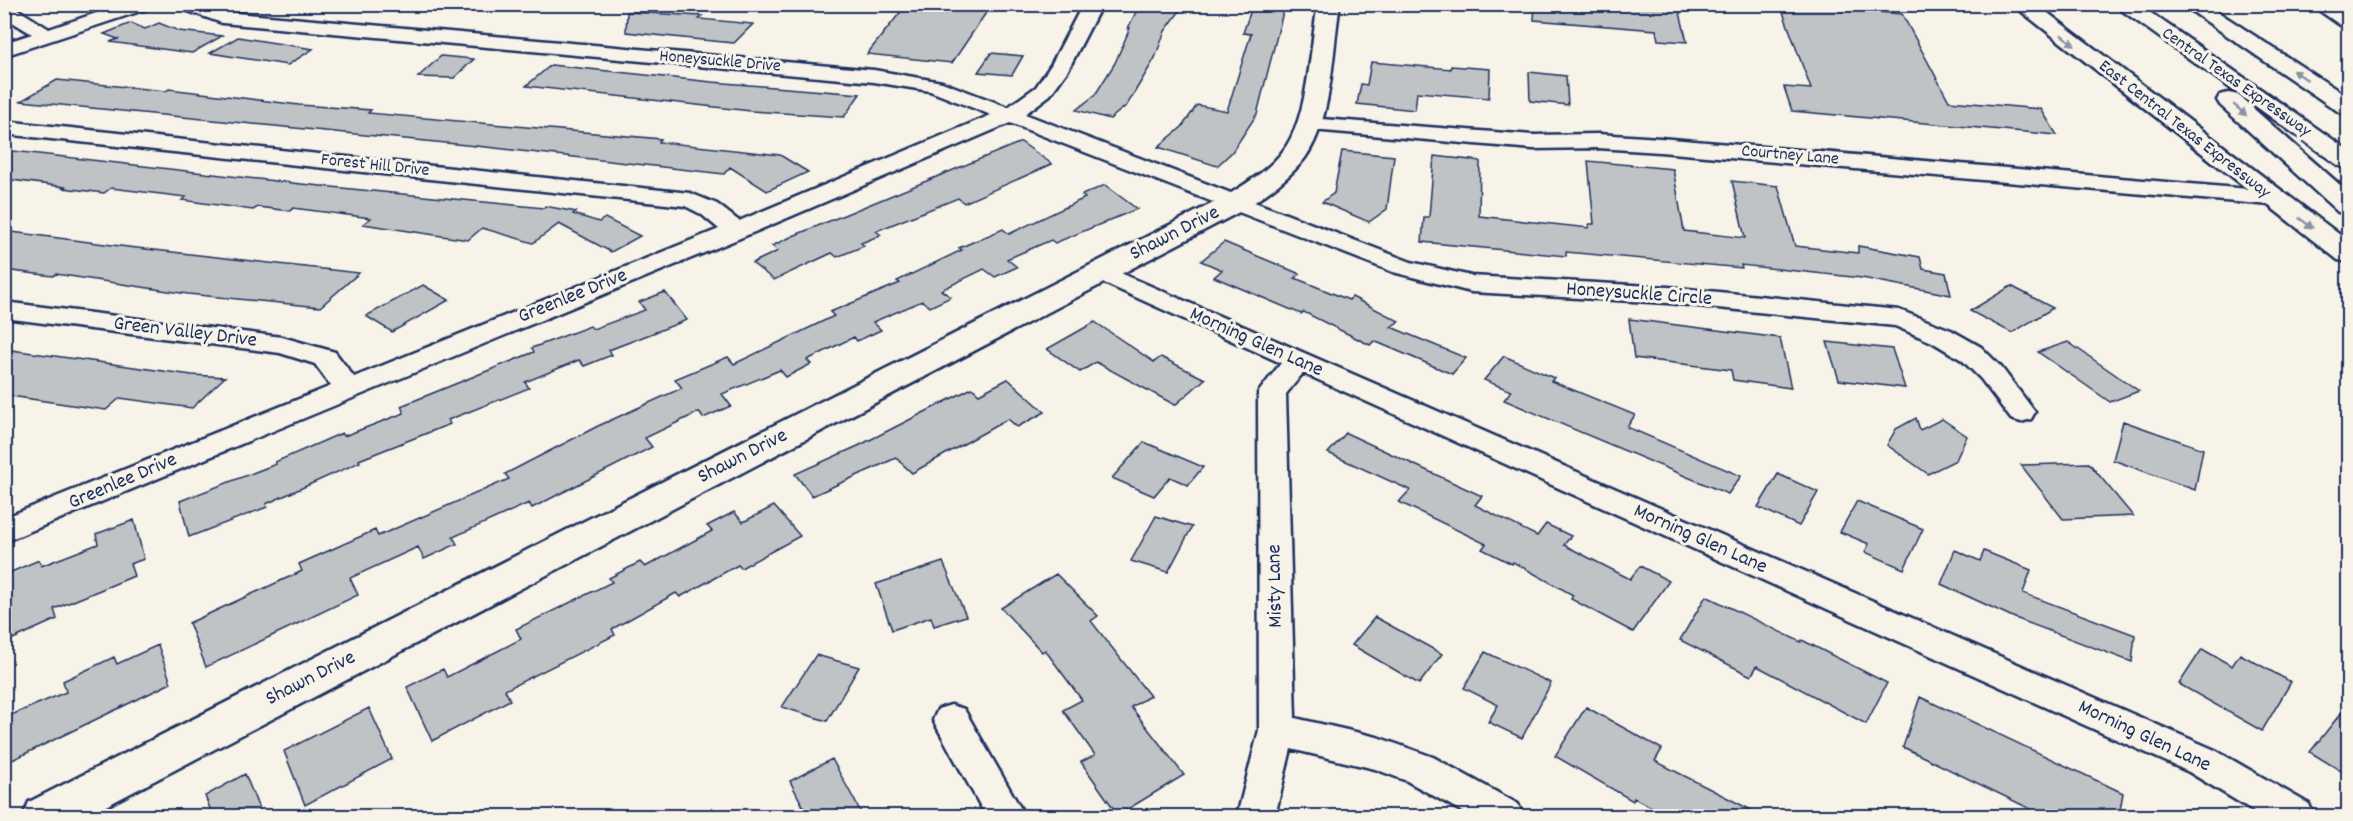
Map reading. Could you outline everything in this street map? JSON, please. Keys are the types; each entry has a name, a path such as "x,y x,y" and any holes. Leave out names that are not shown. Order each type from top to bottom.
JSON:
{"main road":[{"name":"Shawn Drive","path":"45,816 1235,203 1282,166 1296,151 1308,124 1329,4"},
{"name":"East Central Texas Expressway","path":"2022,4 2271,198 2349,254"},
{"name":"Central Texas Expressway","path":"2124,4 2349,161"},
{"name":"Central Texas Expressway","path":"2191,4 2349,108"},
{"path":"2320,4 2349,20"},
{"path":"2153,25 2181,57 2349,206"}],"street":[{"path":"4,50 143,4"},
{"name":"Honeysuckle Drive","path":"186,4 222,17 904,79 935,86 1235,203"},
{"name":"Greenlee Drive","path":"4,531 736,231 1010,115 1043,91 1061,66 1093,4"},
{"path":"4,9 48,36"},
{"name":"Courtney Lane","path":"1308,124 1533,142 1598,141 1660,145 2271,198"},
{"name":"Forest Hill Drive","path":"4,127 690,200 709,209 736,231"},
{"name":"Honeysuckle Circle","path":"1235,203 1402,267 1471,284 1668,295 1899,318 1933,331 1962,347 1982,363 2021,412"},
{"name":"Morning Glen Lane","path":"1100,272 1297,362 2202,761 2295,816"},
{"name":"Green Valley Drive","path":"4,310 282,345 326,358 348,389"},
{"name":"Misty Lane","path":"1256,816 1277,730 1272,393 1297,362"},
{"path":"951,720 1006,816"},
{"path":"1277,730 1377,753 1420,769 1504,816"}],"building":[{"path":"907,4 992,4 952,63 867,54"},
{"path":"1140,4 1185,4 1165,31 1155,58 1127,105 1110,119 1076,110 1095,95 1115,63"},
{"path":"1253,4 1285,4 1257,114 1232,152 1217,166 1158,147 1182,127 1197,105 1227,111 1251,34 1243,33"},
{"path":"1535,4 1678,4 1687,42 1658,40 1656,30 1534,20"},
{"path":"1780,4 1830,4 1832,8 1902,14 1949,101 2041,109 2057,135 1792,111 1784,87 1811,89"},
{"path":"627,12 702,16 699,19 753,24 734,43 702,40 626,32"},
{"path":"131,23 145,29 159,23 179,31 222,36 192,53 110,42 118,39 104,34"},
{"path":"238,37 313,49 288,65 210,53"},
{"path":"991,53 1023,56 1012,75 978,72"},
{"path":"441,56 474,59 454,78 418,77"},
{"path":"1371,62 1451,69 1451,66 1490,69 1489,98 1417,92 1415,110 1357,104 1361,84 1367,85"},
{"path":"551,65 712,82 860,94 844,117 751,111 526,86"},
{"path":"1529,72 1566,76 1568,105 1530,101"},
{"path":"57,80 166,91 169,89 299,105 371,110 368,113 661,139 659,142 780,155 808,172 767,191 730,167 724,174 486,147 21,101"},
{"path":"1021,142 1052,164 964,203 958,198 876,231 881,235 861,243 864,246 837,257 832,253 774,280 752,263 778,251 772,246 793,236"},
{"path":"4,150 301,184 544,208 545,206 576,212 573,214 599,222 605,218 640,236 611,252 559,224 533,243 482,228 468,240 363,224 371,218 293,208 290,211 258,207 253,210 182,200 186,197 111,188 104,193 63,188 65,187 4,179"},
{"path":"1342,151 1394,156 1387,209 1369,222 1322,202 1334,193"},
{"path":"1434,156 1480,161 1479,216 1589,228 1589,224 1594,224 1588,161 1673,169 1684,231 1745,238 1732,181 1778,186 1795,246 1858,253 1858,246 1920,257 1923,269 1946,273 1951,295 1862,278 1741,265 1742,268 1566,252 1566,256 1422,242 1424,217 1429,217"},
{"path":"1105,185 1137,209 1055,243 1051,240 1007,259 1017,267 995,277 984,269 941,290 951,297 930,307 922,301 873,322 881,330 857,341 854,337 807,360 811,364 786,377 780,370 722,394 731,406 703,418 699,412 645,438 652,447 532,508 529,503 453,537 457,544 424,559 418,547 350,578 358,595 206,667 189,623 302,571 299,564 375,530 378,536 509,479 505,474 598,426 682,388 675,379 728,357 734,364 834,316 830,312 900,283 897,281 962,250 959,248 1003,229 1009,234 1085,198 1082,195"},
{"path":"4,231 359,273 320,307 188,294 56,274 53,276 4,270"},
{"path":"1224,242 1300,274 1295,278 1349,300 1352,297 1399,321 1391,327 1466,358 1452,374 1374,341 1370,345 1304,312 1301,314 1214,277 1222,270 1201,261"},
{"path":"423,285 449,300 392,332 366,316"},
{"path":"2011,286 2053,308 2012,333 1970,311"},
{"path":"665,292 687,320 609,350 612,355 584,366 579,360 525,382 529,388 448,420 450,424 359,460 360,462 266,504 267,507 189,537 180,501 276,464 275,462 342,433 344,436 404,413 401,406 534,352 532,348 590,326 593,329 645,310 639,302"},
{"path":"1629,319 1780,338 1791,388 1733,380 1731,370 1634,358"},
{"path":"1095,322 1154,362 1161,357 1205,379 1175,405 1096,362 1080,372 1047,349"},
{"path":"1827,342 1892,349 1905,388 1839,380"},
{"path":"2068,342 2139,391 2110,402 2038,352"},
{"path":"4,349 192,375 225,377 192,408 120,398 106,410 4,395"},
{"path":"1504,356 1554,378 1551,381 1635,415 1627,427 1741,476 1728,494 1504,400 1511,391 1484,380"},
{"path":"1008,379 1045,412 1017,427 1008,419 912,473 896,458 812,496 795,474 858,446 972,388 979,394"},
{"path":"1916,418 1920,430 1942,419 1967,436 1956,460 1928,474 1887,445 1896,429"},
{"path":"2123,421 2203,449 2195,490 2113,460"},
{"path":"1346,433 1482,496 1475,505 1537,536 1546,524 1571,536 1564,545 1630,579 1640,566 1669,581 1633,632 1571,599 1573,595 1513,562 1512,564 1482,549 1486,544 1399,502 1410,490 1328,453"},
{"path":"1144,442 1203,467 1188,485 1170,477 1154,496 1112,478"},
{"path":"2089,463 2133,516 2063,519 2021,465"},
{"path":"1778,474 1818,492 1799,526 1758,507"},
{"path":"1857,501 1923,529 1904,569 1865,552 1869,544 1840,532"},
{"path":"774,506 800,536 741,568 738,565 680,597 676,593 612,629 615,635 505,690 510,700 432,741 407,687 443,669 447,677 521,639 516,629 612,582 609,578 640,562 645,567 712,531 707,526 734,512 743,522"},
{"path":"1156,516 1192,527 1168,572 1131,561"},
{"path":"134,520 144,559 130,564 134,576 54,609 57,619 4,643 4,575 39,560 41,566 98,544 96,534"},
{"path":"1955,550 1980,561 1984,551 2031,570 2023,593 2135,635 2132,662 2015,618 1941,584"},
{"path":"943,562 966,616 934,626 931,617 892,630 876,584"},
{"path":"1056,574 1098,616 1091,621 1150,696 1131,707 1184,775 1118,815 1081,762 1095,755 1063,710 1082,700 1045,650 1042,652 1001,608"},
{"path":"1706,596 1801,642 1802,640 1887,683 1866,724 1757,666 1751,676 1680,640"},
{"path":"1375,617 1442,654 1419,684 1352,645"},
{"path":"158,645 171,683 4,764 4,718 66,692 63,681 114,657 117,664"},
{"path":"2202,649 2232,666 2240,654 2291,682 2262,731 2179,684"},
{"path":"1485,652 1551,683 1522,738 1488,722 1498,705 1464,688"},
{"path":"816,655 859,667 827,721 782,707"},
{"path":"1920,697 2123,793 2119,816 2045,816 1903,747"},
{"path":"2349,703 2349,776 2310,752"},
{"path":"1586,707 1662,749 1655,761 1763,816 1669,816 1634,798 1633,801 1555,756"},
{"path":"369,708 392,759 305,805 284,751"},
{"path":"832,759 863,816 808,816 790,781"},
{"path":"245,774 262,816 213,816 205,796"}]}
